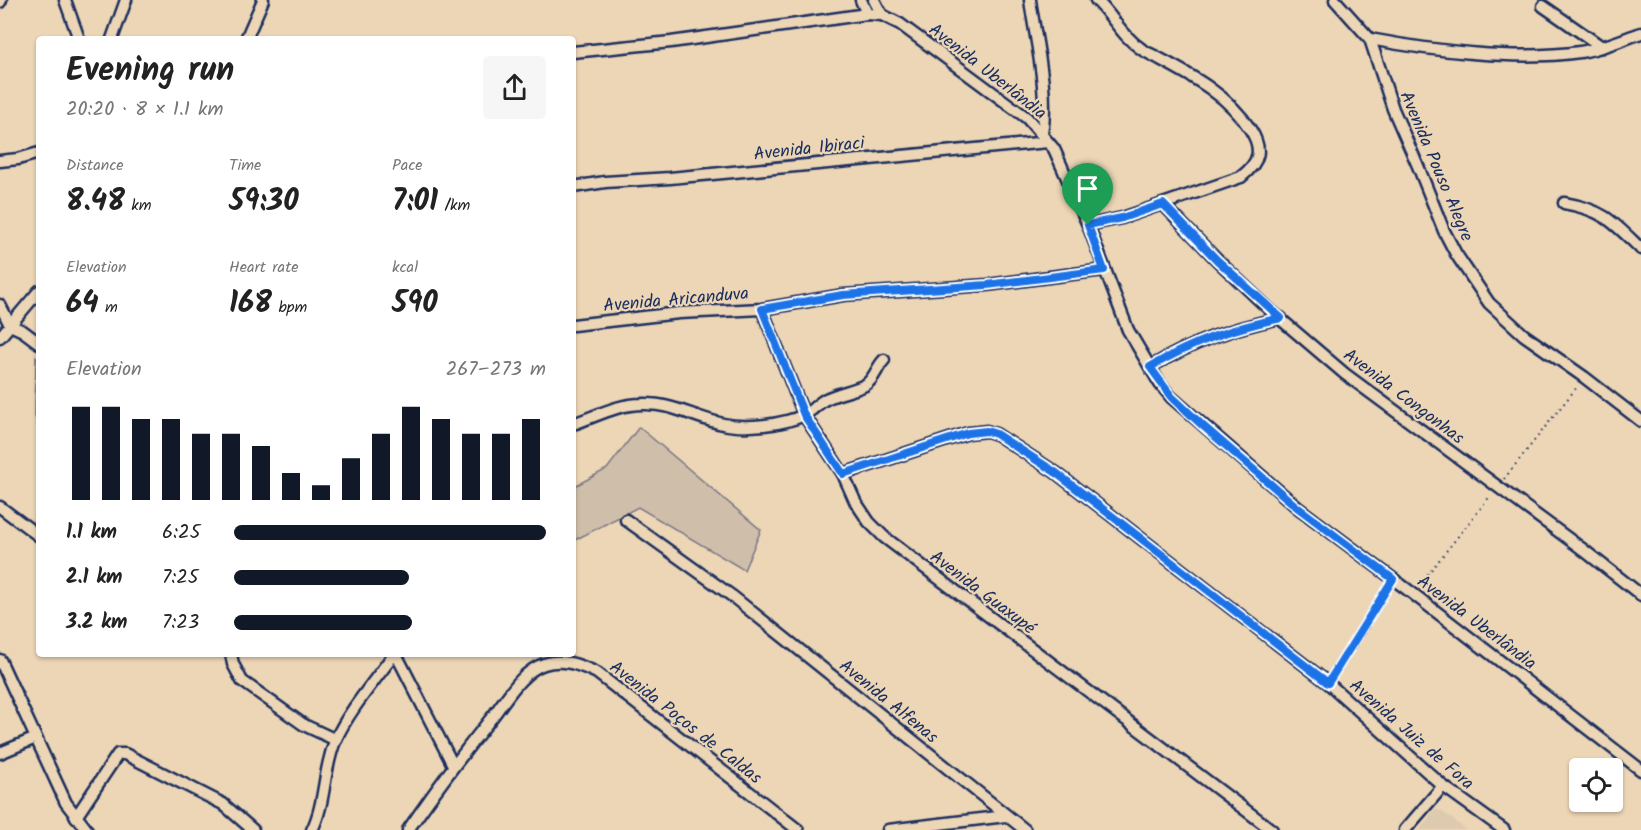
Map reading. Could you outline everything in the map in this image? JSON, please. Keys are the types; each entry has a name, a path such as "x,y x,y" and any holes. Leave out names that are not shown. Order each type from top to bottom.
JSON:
{"street":[{"path":"65,0 78,36"},
{"path":"113,36 126,0"},
{"path":"247,36 262,0"},
{"path":"861,0 867,14"},
{"path":"874,0 882,15"},
{"path":"1030,0 1041,74 1045,138"},
{"path":"1088,225 1122,218 1241,177 1254,164 1257,157 1257,140 1247,123 1227,102 1206,86 1139,48 1096,0"},
{"name":"Avenida Pouso Alegre","path":"1335,0 1370,39 1393,109 1444,231 1456,254 1489,303 1524,335 1584,377 1641,422"},
{"path":"1543,6 1602,47"},
{"name":"Avenida Uberlândia","path":"576,52 671,42 867,14 882,15 900,24 1027,118 1045,138 1060,160 1088,225 1128,330 1150,367 1172,397 1297,507 1641,770"},
{"path":"1370,39 1414,48 1531,56 1570,53 1602,47 1641,33"},
{"name":"Avenida Ibiraci","path":"576,187 1045,138"},
{"path":"0,160 36,154"},
{"path":"1564,203 1584,206 1603,214 1641,249"},
{"name":"Avenida Congonhas","path":"1163,204 1217,260 1345,374 1641,595"},
{"name":"Avenida Aricanduva","path":"576,325 679,314 762,309 843,295 987,285 1104,270"},
{"path":"0,337 36,295"},
{"path":"0,305 10,325 36,341"},
{"name":"Avenida Guaxupé","path":"762,309 804,415 843,474 855,501 869,522 884,537 1188,769 1272,830"},
{"path":"1150,367 1214,335 1281,318"},
{"path":"576,423 628,404 645,404 673,407 723,424 757,426 804,415 825,400 865,385 874,377 884,360"},
{"name":"Avenida Juiz de Fora","path":"843,474 968,433 987,431 996,434 1055,472 1328,683 1443,786 1504,830"},
{"path":"0,507 36,534"},
{"name":"Avenida Alfenas","path":"626,520 732,596 1024,830"},
{"path":"232,657 242,681 304,724 336,740"},
{"path":"312,830 317,820 325,778 336,740 393,657"},
{"path":"397,657 453,765"},
{"path":"0,660 66,803 87,830"},
{"name":"Avenida Poços de Caldas","path":"408,830 453,765 523,677 543,665 561,662 580,665 597,674 798,830"},
{"path":"0,753 36,738"},
{"path":"76,817 118,754 124,754 223,804 253,830"},
{"path":"1406,830 1443,786"},
{"path":"888,830 1006,816"}],"lane":[{"path":"1328,683 1393,579"}],"shaded area":[{"path":"36,357 36,420 35,416"},
{"path":"639,427 761,530 744,570 638,507 576,539 576,485 607,469"},
{"path":"1435,809 1443,812 1466,830 1420,830"}],"route":[{"path":"1163,204 1217,260 1281,318 1214,335 1150,367 1172,397 1202,425 1297,507 1393,579 1328,683 1055,472 996,434 987,431 968,433 843,474 804,415 762,309 843,295 987,285 1104,270 1088,225 1122,218 1163,204"}]}
